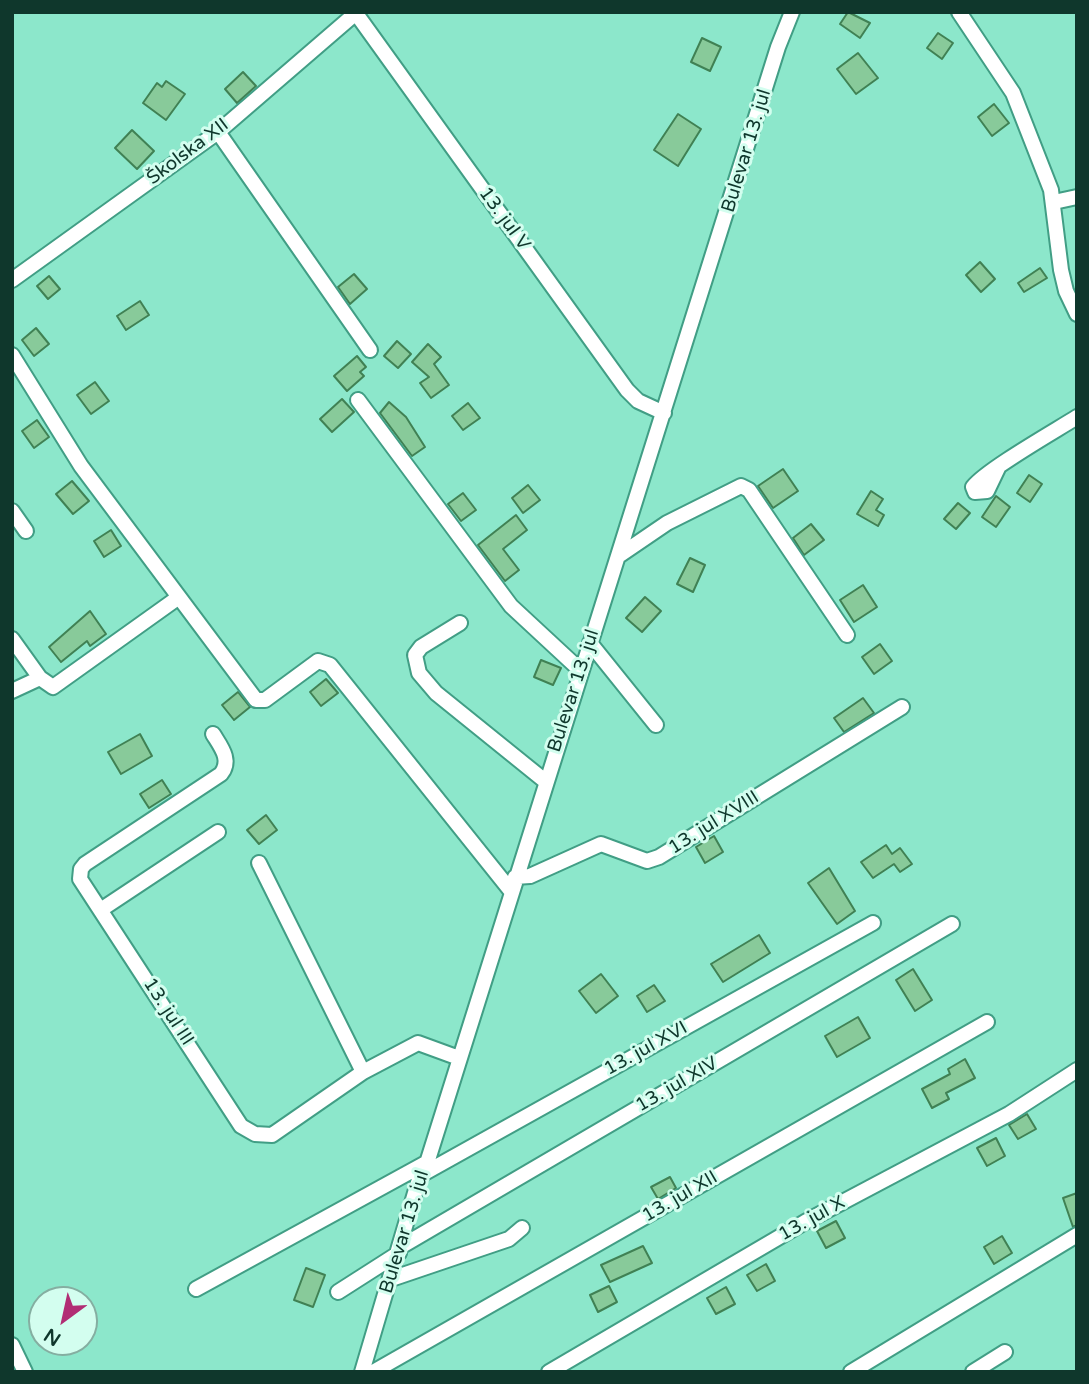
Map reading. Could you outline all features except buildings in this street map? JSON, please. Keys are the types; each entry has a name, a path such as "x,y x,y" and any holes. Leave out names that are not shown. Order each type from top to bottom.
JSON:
{"street":[{"name":"Bulevar 13. jul","path":"362,1372 580,670 620,555 778,47 792,12"},
{"path":"960,12 1013,93 1054,202 1061,270 1066,291 1077,314"},
{"name":"13. jul V","path":"355,13 627,390 638,401 664,413"},
{"name":"Školska XII","path":"12,280 218,132 355,13"},
{"path":"218,132 370,350"},
{"path":"1054,202 1077,197"},
{"path":"12,355 81,466 256,699 265,700 318,661 330,665 513,884"},
{"path":"358,400 511,606 580,670"},
{"path":"998,468 1077,416"},
{"path":"620,555 667,523 741,486 749,490 847,635"},
{"path":"12,511 26,531"},
{"path":"12,639 40,678 53,687 60,685 179,597"},
{"path":"460,623 421,648 415,655 419,673 436,693 545,781"},
{"path":"590,643 656,726"},
{"path":"12,691 40,678"},
{"name":"13. jul XVIII","path":"513,884 601,844 647,861 659,857 902,707"},
{"name":"13. jul III","path":"213,733 226,756 226,768 221,774 81,869 80,879 241,1126 255,1135 271,1135 363,1072 418,1043 459,1058"},
{"path":"102,909 218,832"},
{"path":"259,863 363,1072"},
{"name":"13. jul XVI","path":"196,1289 424,1169 873,923"},
{"name":"13. jul XIV","path":"338,1292 400,1250 952,924"},
{"name":"13. jul XII","path":"373,1372 987,1022"},
{"name":"13. jul X","path":"549,1372 805,1222 1009,1114 1077,1070"},
{"path":"391,1279 509,1238 522,1228"},
{"path":"851,1372 1077,1235"},
{"path":"12,1345 25,1372"},
{"path":"973,1372 1005,1352"}]}
